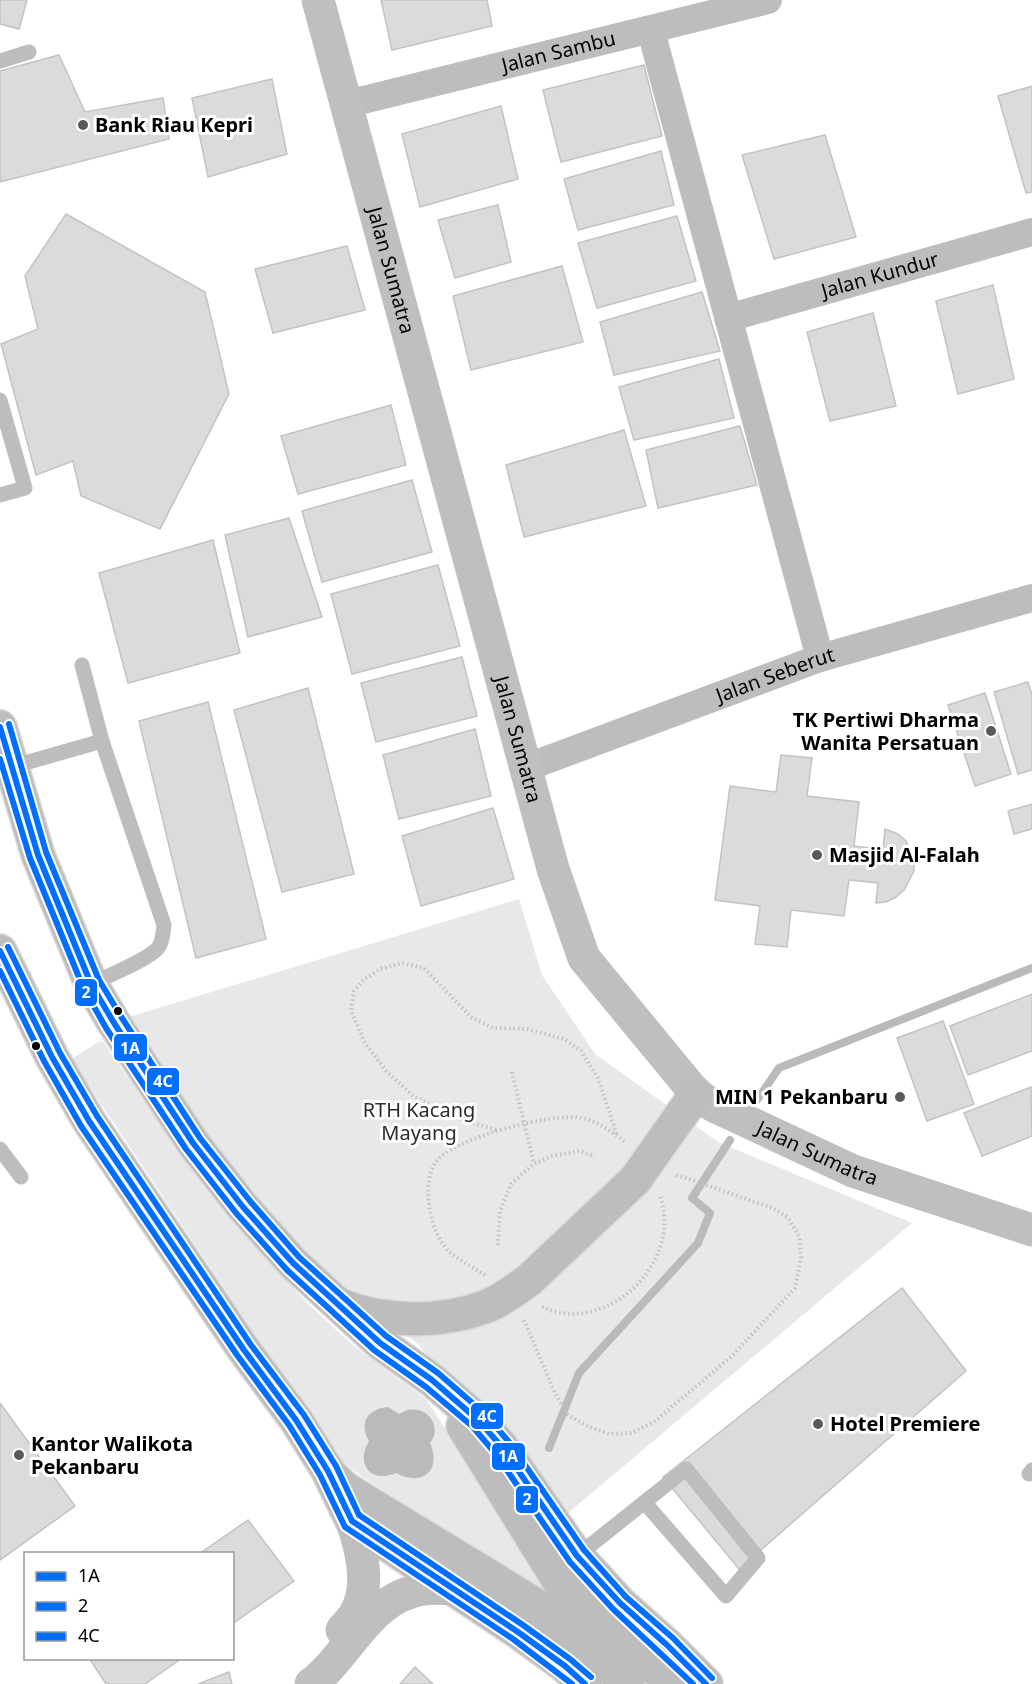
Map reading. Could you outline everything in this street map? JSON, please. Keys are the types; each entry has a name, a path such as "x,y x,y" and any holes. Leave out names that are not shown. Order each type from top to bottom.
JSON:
{"main road":[{"path":"0,728 38,855 91,984 192,1143 243,1207 293,1263 380,1343 432,1380 478,1420 502,1447 577,1556 620,1603 706,1684"},
{"path":"0,951 52,1057 89,1121 244,1350 296,1420 328,1471 352,1521 519,1632 585,1684"},
{"path":"336,1303 360,1312 387,1317 434,1317 486,1306 512,1293 619,1197 648,1164 696,1094"},
{"path":"432,1380 452,1409 549,1595 628,1684"},
{"path":"328,1471 346,1489 549,1595 672,1684"}],"street":[{"name":"Jalan Sumatra","path":"318,0 553,869 584,958 696,1094 714,1106 853,1171 1032,1230"},
{"name":"Jalan Sambu","path":"347,104 651,31 768,0"},
{"path":"651,31 820,658"},
{"name":"Jalan Kundur","path":"728,318 1032,232"},
{"name":"Jalan Seberut","path":"525,768 820,658 1032,598"},
{"path":"309,1684 313,1666 356,1612 363,1594 360,1545 352,1521"},
{"path":"309,1684 323,1675 369,1618 384,1606 403,1595 424,1588 457,1589"}],"lane":[{"path":"0,61 29,52"},
{"path":"0,400 25,488 0,495"},
{"path":"82,665 102,741 164,925 159,947 91,984"},
{"path":"11,767 102,741"},
{"path":"0,1149 21,1177"},
{"path":"577,1556 686,1469 758,1558 726,1596 645,1503"}],"path":[{"path":"497,1131 466,1121 413,1096 387,1072 365,1043 351,1011 354,991 365,979 380,969 402,963 424,969 471,1017 493,1028 527,1029 564,1039 581,1052 598,1078 618,1136"},
{"path":"512,1072 534,1164"},
{"path":"547,1118 581,1118 606,1127 648,1164 661,1201 665,1232 661,1248 647,1274 626,1295 601,1308 576,1314 553,1312 512,1293 450,1252 438,1238 431,1213 428,1183 436,1162 456,1146 524,1124 547,1118"},
{"path":"498,1245 500,1210 512,1184 534,1164 551,1156 580,1151 595,1156"},
{"path":"512,1293 555,1393 568,1415 589,1427 609,1434 631,1433 654,1422 732,1356 795,1288 801,1257 799,1236 788,1218 772,1208 684,1178"}],"green space":[{"name":"RTH Kacang Mayang","path":"519,899 542,975 595,1054 718,1142 912,1223 562,1518 417,1343 285,1254 109,1023"},
{"path":"102,1040 188,1165 225,1211 307,1303 354,1346 426,1399 559,1604 361,1476 337,1457 71,1059"}],"shaded area":[{"path":"388,1407 399,1414 408,1410 423,1412 433,1422 434,1436 430,1443 433,1461 427,1474 414,1478 396,1473 379,1476 368,1470 364,1457 369,1441 365,1423 370,1414"}],"building":[{"path":"0,0 27,0 19,29 0,24"},
{"path":"381,0 487,0 492,26 392,50"},
{"name":"Bank Riau Kepri","path":"59,55 85,112 163,98 169,139 0,182 0,71"},
{"path":"644,65 662,136 561,162 543,90"},
{"path":"272,79 287,154 208,177 192,98"},
{"path":"1032,86 1032,192 1026,193 998,96"},
{"path":"501,106 518,179 420,207 402,134"},
{"path":"825,135 856,237 774,259 742,155"},
{"path":"661,151 674,205 578,230 564,179"},
{"path":"498,205 511,262 455,278 438,220"},
{"path":"66,214 205,292 229,394 160,529 81,496 73,461 36,475 1,344 38,329 25,276"},
{"path":"677,216 696,281 597,308 578,243"},
{"path":"347,246 365,310 273,333 255,269"},
{"path":"562,266 583,342 471,370 453,296"},
{"path":"993,285 1014,379 958,394 936,301"},
{"path":"702,292 720,351 614,375 600,322"},
{"path":"873,313 896,406 830,421 807,332"},
{"path":"719,359 734,418 634,440 619,387"},
{"path":"391,405 406,465 298,494 281,436"},
{"path":"740,426 757,485 658,508 646,450"},
{"path":"624,430 646,506 524,537 506,465"},
{"path":"412,480 432,552 322,582 302,511"},
{"path":"289,518 322,617 248,637 225,535"},
{"path":"213,540 240,653 128,683 99,573"},
{"path":"438,565 460,646 352,674 331,594"},
{"path":"462,657 477,716 376,742 361,683"},
{"path":"1028,682 1032,695 1032,770 1018,774 994,692"},
{"path":"308,688 354,874 282,892 234,710"},
{"path":"985,693 1011,774 975,786 948,705"},
{"path":"208,702 266,939 196,958 139,721"},
{"path":"475,729 491,796 399,819 383,755"},
{"name":"Masjid Al-Falah","path":"781,755 812,758 807,796 859,802 854,846 883,850 885,829 898,834 906,841 914,860 914,871 904,890 886,902 876,903 878,883 849,880 844,916 791,910 787,947 755,944 760,906 715,900 730,786 776,792"},
{"path":"1032,804 1032,829 1014,834 1008,811"},
{"path":"493,808 514,879 421,906 402,836"},
{"path":"1032,994 1032,1051 968,1075 950,1026"},
{"path":"943,1021 974,1104 927,1121 897,1038"},
{"path":"1031,1087 1032,1136 982,1156 964,1113"},
{"name":"Hotel Premiere","path":"902,1288 966,1371 739,1569 663,1477"},
{"name":"Kantor Walikota Pekanbaru","path":"0,1403 75,1506 0,1560"},
{"path":"248,1520 294,1581 234,1623 234,1552 202,1552"},
{"path":"90,1660 179,1660 145,1684 106,1684"},
{"path":"415,1667 433,1684 400,1684"},
{"path":"229,1672 232,1684 198,1684"}],"waterway":[{"path":"757,1100 779,1068 1032,968"},
{"path":"549,1448 579,1373 698,1243 710,1213 692,1198 730,1140"}],"transit line":[{"name":"4C","path":"9,724 46,852 99,980 200,1138 250,1201 299,1257 386,1336 438,1373 485,1414 509,1442 584,1550 626,1597 673,1638 712,1678"},
{"name":"1A","path":"0,727 38,855 91,984 193,1143 243,1207 293,1263 380,1343 432,1380 478,1420 502,1447 577,1556 620,1603 706,1684"},
{"name":"2","path":"0,759 30,858 83,987 106,1028 186,1149 236,1213 287,1270 374,1350 426,1387 472,1426 495,1453 570,1562 613,1609 693,1684"},
{"name":"4C","path":"8,947 60,1053 97,1116 251,1345 304,1415 336,1466 359,1515 523,1625 591,1677"},
{"name":"1A","path":"0,951 52,1057 89,1121 244,1350 296,1420 328,1471 352,1521 518,1632 565,1666 585,1684"},
{"name":"2","path":"0,971 44,1061 81,1126 237,1355 289,1425 320,1475 345,1527 513,1639 572,1684"}],"place":[{"name":"Bank Riau Kepri","path":"83,125"},
{"name":"TK Pertiwi Dharma Wanita Persatuan","path":"991,731"},
{"name":"Masjid Al-Falah","path":"817,855"},
{"name":"MIN 1 Pekanbaru","path":"900,1097"},
{"name":"Hotel Premiere","path":"818,1424"},
{"name":"Kantor Walikota Pekanbaru","path":"19,1455"}]}
